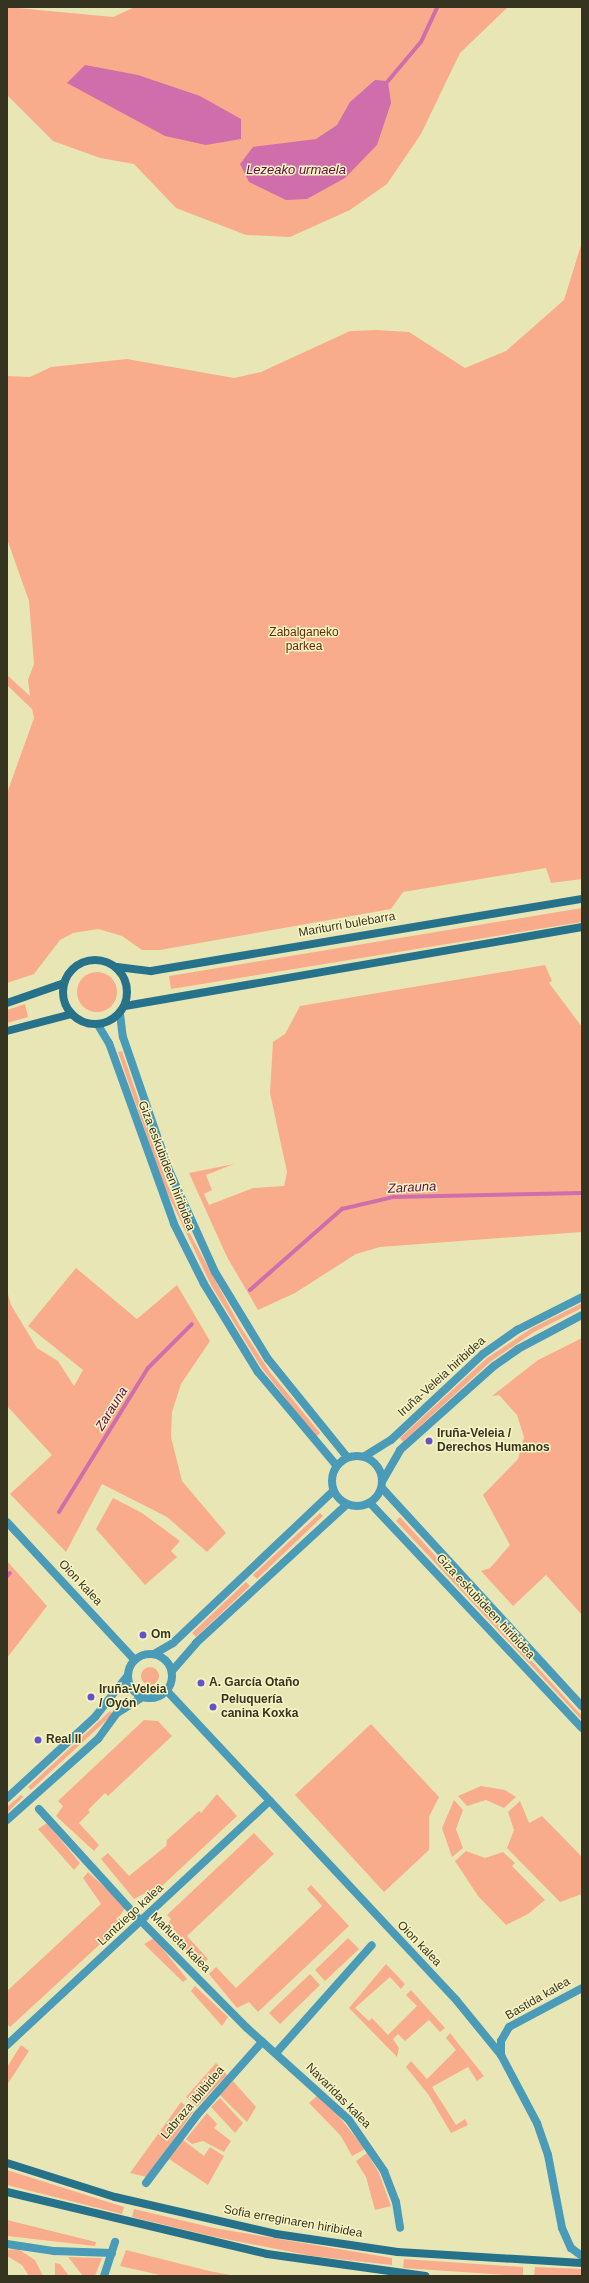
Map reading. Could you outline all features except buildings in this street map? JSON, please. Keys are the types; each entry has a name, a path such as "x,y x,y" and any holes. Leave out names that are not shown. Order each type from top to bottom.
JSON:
{"main road":[{"name":"Mariturri bulebarra","path":"117,967 151,971 582,899"},
{"path":"125,1006 582,927"},
{"path":"86,960 102,960 117,967 127,985 125,1006 120,1014 98,1024 84,1022 72,1014 66,1005 64,983 69,973 86,960"},
{"path":"7,1003 64,983"},
{"path":"7,1032 72,1014"},
{"name":"Sofia erreginaren hiribidea","path":"7,2163 115,2197 276,2234 398,2252 582,2263"},
{"path":"7,2192 267,2254 425,2276"}],"street":[{"name":"Giza eskubideen hiribidea","path":"120,1014 123,1037 168,1168 215,1272 272,1365 347,1457"},
{"name":"Giza eskubideen hiribidea","path":"98,1024 108,1043 171,1217 204,1284 258,1372 336,1465"},
{"name":"Iruña-Veleia hiribidea","path":"365,1456 391,1440 483,1354 517,1330 582,1297"},
{"path":"128,1675 132,1688 143,1697 152,1698 167,1691 172,1671 196,1643 347,1504 370,1503 400,1450 494,1366 518,1349 582,1315"},
{"path":"347,1504 333,1491 332,1473 336,1465 347,1457 365,1456 374,1462 382,1484"},
{"name":"Giza eskubideen hiribidea","path":"382,1484 582,1706"},
{"path":"7,1798 95,1717 128,1675 135,1660 154,1654 173,1643 333,1491"},
{"name":"Giza eskubideen hiribidea","path":"370,1503 582,1728"},
{"name":"Oion kalea","path":"7,1522 135,1660"},
{"path":"154,1654 162,1657 172,1671"},
{"name":"Oion kalea","path":"167,1691 457,2001 500,2055 537,2123 548,2155 562,2228 571,2248 582,2256"},
{"path":"7,1820 98,1739 116,1714 143,1697"},
{"name":"Lantziego kalea","path":"7,2045 142,1922 270,1801"},
{"name":"Mañueta kalea","path":"39,1809 142,1922 262,2042 276,2054"},
{"path":"276,2054 372,1945"},
{"name":"Bastida kalea","path":"500,2055 502,2041 509,2027 582,1988"},
{"name":"Labraza ibilbidea","path":"146,2183 197,2115 262,2042"},
{"name":"Navaridas kalea","path":"276,2054 343,2114 368,2143 391,2189 400,2228"},
{"path":"104,2276 115,2242"},
{"path":"7,2244 54,2251 112,2253"}],"green space":[{"path":"7,7 113,17 135,7 508,7 460,53 421,134 387,184 350,210 290,237 246,235 176,208 134,164 100,158 53,141 7,95"},
{"name":"Zabalganeko parkea","path":"582,242 582,879 551,883 546,868 403,892 391,909 160,950 142,950 122,936 98,929 73,933 60,940 34,974 7,983 7,793 34,718 32,709 7,685 7,675 30,696 28,680 34,664 29,601 7,539 7,376 30,377 51,367 127,359 234,378 261,372 350,331 376,330 409,332 465,368 506,351 564,300"},
{"path":"582,908 582,922 171,989 169,976"},
{"path":"545,965 552,981 549,983 582,1027 582,1232 380,1247 356,1254 295,1293 258,1310 227,1257 189,1173 234,1164 206,1175 212,1190 204,1194 209,1205 253,1188 284,1186 287,1172 270,1093 273,1042 285,1034 300,1006"},
{"path":"97,972 108,975 114,981 117,992 114,1003 108,1009 97,1012 86,1009 80,1003 77,992 80,981 86,975"},
{"path":"25,1004 28,1017 7,1023 7,1010"},
{"path":"122,1051 167,1183 188,1230 240,1326 270,1372 320,1433 316,1437 261,1367 211,1285 164,1186 118,1052"},
{"path":"76,1268 137,1319 177,1285 210,1341 181,1384 172,1412 171,1437 182,1481 226,1533 207,1552 167,1517 102,1484 66,1552 10,1494 52,1455 7,1406 7,1291 11,1305 37,1348 58,1361 74,1386 83,1370 28,1326"},
{"path":"582,1303 582,1308 534,1332 490,1362 403,1442 400,1438 487,1358 532,1328"},
{"path":"582,1338 582,1615 546,1575 513,1606 481,1571 490,1568 510,1545 483,1495 518,1459 524,1437 517,1415 499,1395 492,1396 538,1360"},
{"path":"113,1498 142,1513 180,1541 171,1551 177,1557 145,1585 96,1529"},
{"path":"320,1513 323,1516 257,1579 253,1575"},
{"path":"400,1517 582,1716 582,1720 396,1521"},
{"path":"7,1561 47,1606 7,1658"},
{"path":"246,1582 250,1586 196,1637 192,1633"},
{"path":"150,1667 156,1670 159,1676 156,1682 150,1685 144,1682 141,1676 144,1670"},
{"path":"110,1711 113,1714 31,1790 28,1787"},
{"path":"144,1720 158,1721 172,1736 108,1796 105,1793 88,1810 90,1812 79,1823 99,1845 94,1851 56,1816 63,1806 58,1801"},
{"path":"371,1724 439,1797 429,1817 429,1850 384,1892 295,1795"},
{"path":"481,1786 505,1790 516,1797 504,1808 486,1800 467,1806 458,1796"},
{"path":"217,1794 237,1816 149,1898 145,1893 134,1899 101,1859 108,1853 129,1876 166,1846 167,1840 199,1811 201,1813"},
{"path":"21,1795 23,1797 7,1813 7,1807"},
{"path":"454,1800 463,1810 456,1829 463,1848 452,1857 442,1828"},
{"path":"520,1801 529,1823 542,1816 582,1857 582,1894 560,1902 507,1848 514,1830 508,1812"},
{"path":"47,1823 80,1863 74,1870 38,1829"},
{"path":"254,1833 274,1854 187,1936 208,1959 201,1965 164,1930 171,1919 167,1915"},
{"path":"466,1851 485,1858 503,1852 515,1863 512,1866 545,1900 528,1914 506,1925 478,1896 455,1861"},
{"path":"88,1872 126,1907 119,1917 123,1923 10,2027 7,2024 7,1991 101,1904 83,1878"},
{"path":"311,1885 349,1926 258,2012 249,2002 237,2008 209,1974 216,1967 236,1988 322,1906 307,1889"},
{"path":"154,1938 187,1979 183,1982 144,1944"},
{"path":"348,1938 359,1949 325,1981 315,1970"},
{"path":"386,1964 405,1984 401,1989 390,1977 355,2008 369,2021 372,2018 388,2035 417,2006 406,1995 411,1990 445,2028 440,2032 429,2020 405,2041 398,2034 393,2039 399,2048 397,2057 349,2008"},
{"path":"310,1974 320,1985 280,2024 269,2013"},
{"path":"195,1986 228,2017 222,2026 191,1991"},
{"path":"450,2033 484,2076 477,2081 468,2067 432,2087 456,2125 465,2119 468,2125 451,2133 428,2094 406,2067 411,2061 427,2079 456,2050 446,2038"},
{"path":"21,2045 29,2051 7,2085 7,2067"},
{"path":"216,2063 227,2075 197,2107 186,2097"},
{"path":"233,2081 256,2107 247,2122 220,2095"},
{"path":"318,2095 337,2114 365,2149 352,2156 341,2136 309,2103"},
{"path":"220,2098 243,2123 235,2133 211,2107"},
{"path":"181,2102 193,2112 147,2177 130,2173"},
{"path":"207,2113 217,2124 214,2128 231,2141 224,2152 203,2141 192,2144 186,2139"},
{"path":"183,2140 204,2156 210,2147 224,2156 208,2185 169,2159"},
{"path":"367,2153 379,2173 391,2206 375,2210 366,2177 356,2161"},
{"path":"7,2170 124,2207 122,2214 7,2185"},
{"path":"134,2209 214,2228 392,2258 392,2265 312,2256 211,2236 132,2217"},
{"path":"7,2220 96,2242 95,2246 7,2236"},
{"path":"18,2249 35,2260 43,2276 29,2276 22,2265 7,2256 7,2250"},
{"path":"126,2250 209,2271 236,2276 164,2276 120,2266"},
{"path":"68,2257 102,2258 95,2276 83,2276"},
{"path":"404,2259 523,2267 523,2276 403,2268"},
{"path":"55,2263 60,2264 69,2276 55,2276"},
{"path":"535,2267 582,2269 582,2276 534,2276"}],"water":[{"name":"Lezeako urmaela","path":"85,65 138,75 200,96 241,119 241,139 206,145 165,136 67,83"},
{"name":"Lezeako urmaela","path":"375,80 388,81 391,103 377,145 345,178 307,199 286,200 249,182 240,164 253,147 316,139 337,125 350,102"}],"waterway":[{"path":"388,81 421,42 437,7"},
{"name":"Zarauna","path":"250,1290 342,1209 393,1197 582,1193"},
{"name":"Zarauna","path":"59,1512 148,1368 192,1324"},
{"name":"Zarauna","path":"7,1576 10,1573"}],"place":[{"name":"Iruña-Veleia / Derechos Humanos","path":"429,1441"},
{"name":"Om","path":"143,1635"},
{"name":"A. García Otaño","path":"201,1683"},
{"name":"Iruña-Veleia / Oyón","path":"91,1697"},
{"name":"Peluquería canina Koxka","path":"213,1707"},
{"name":"Real II","path":"38,1740"}]}
